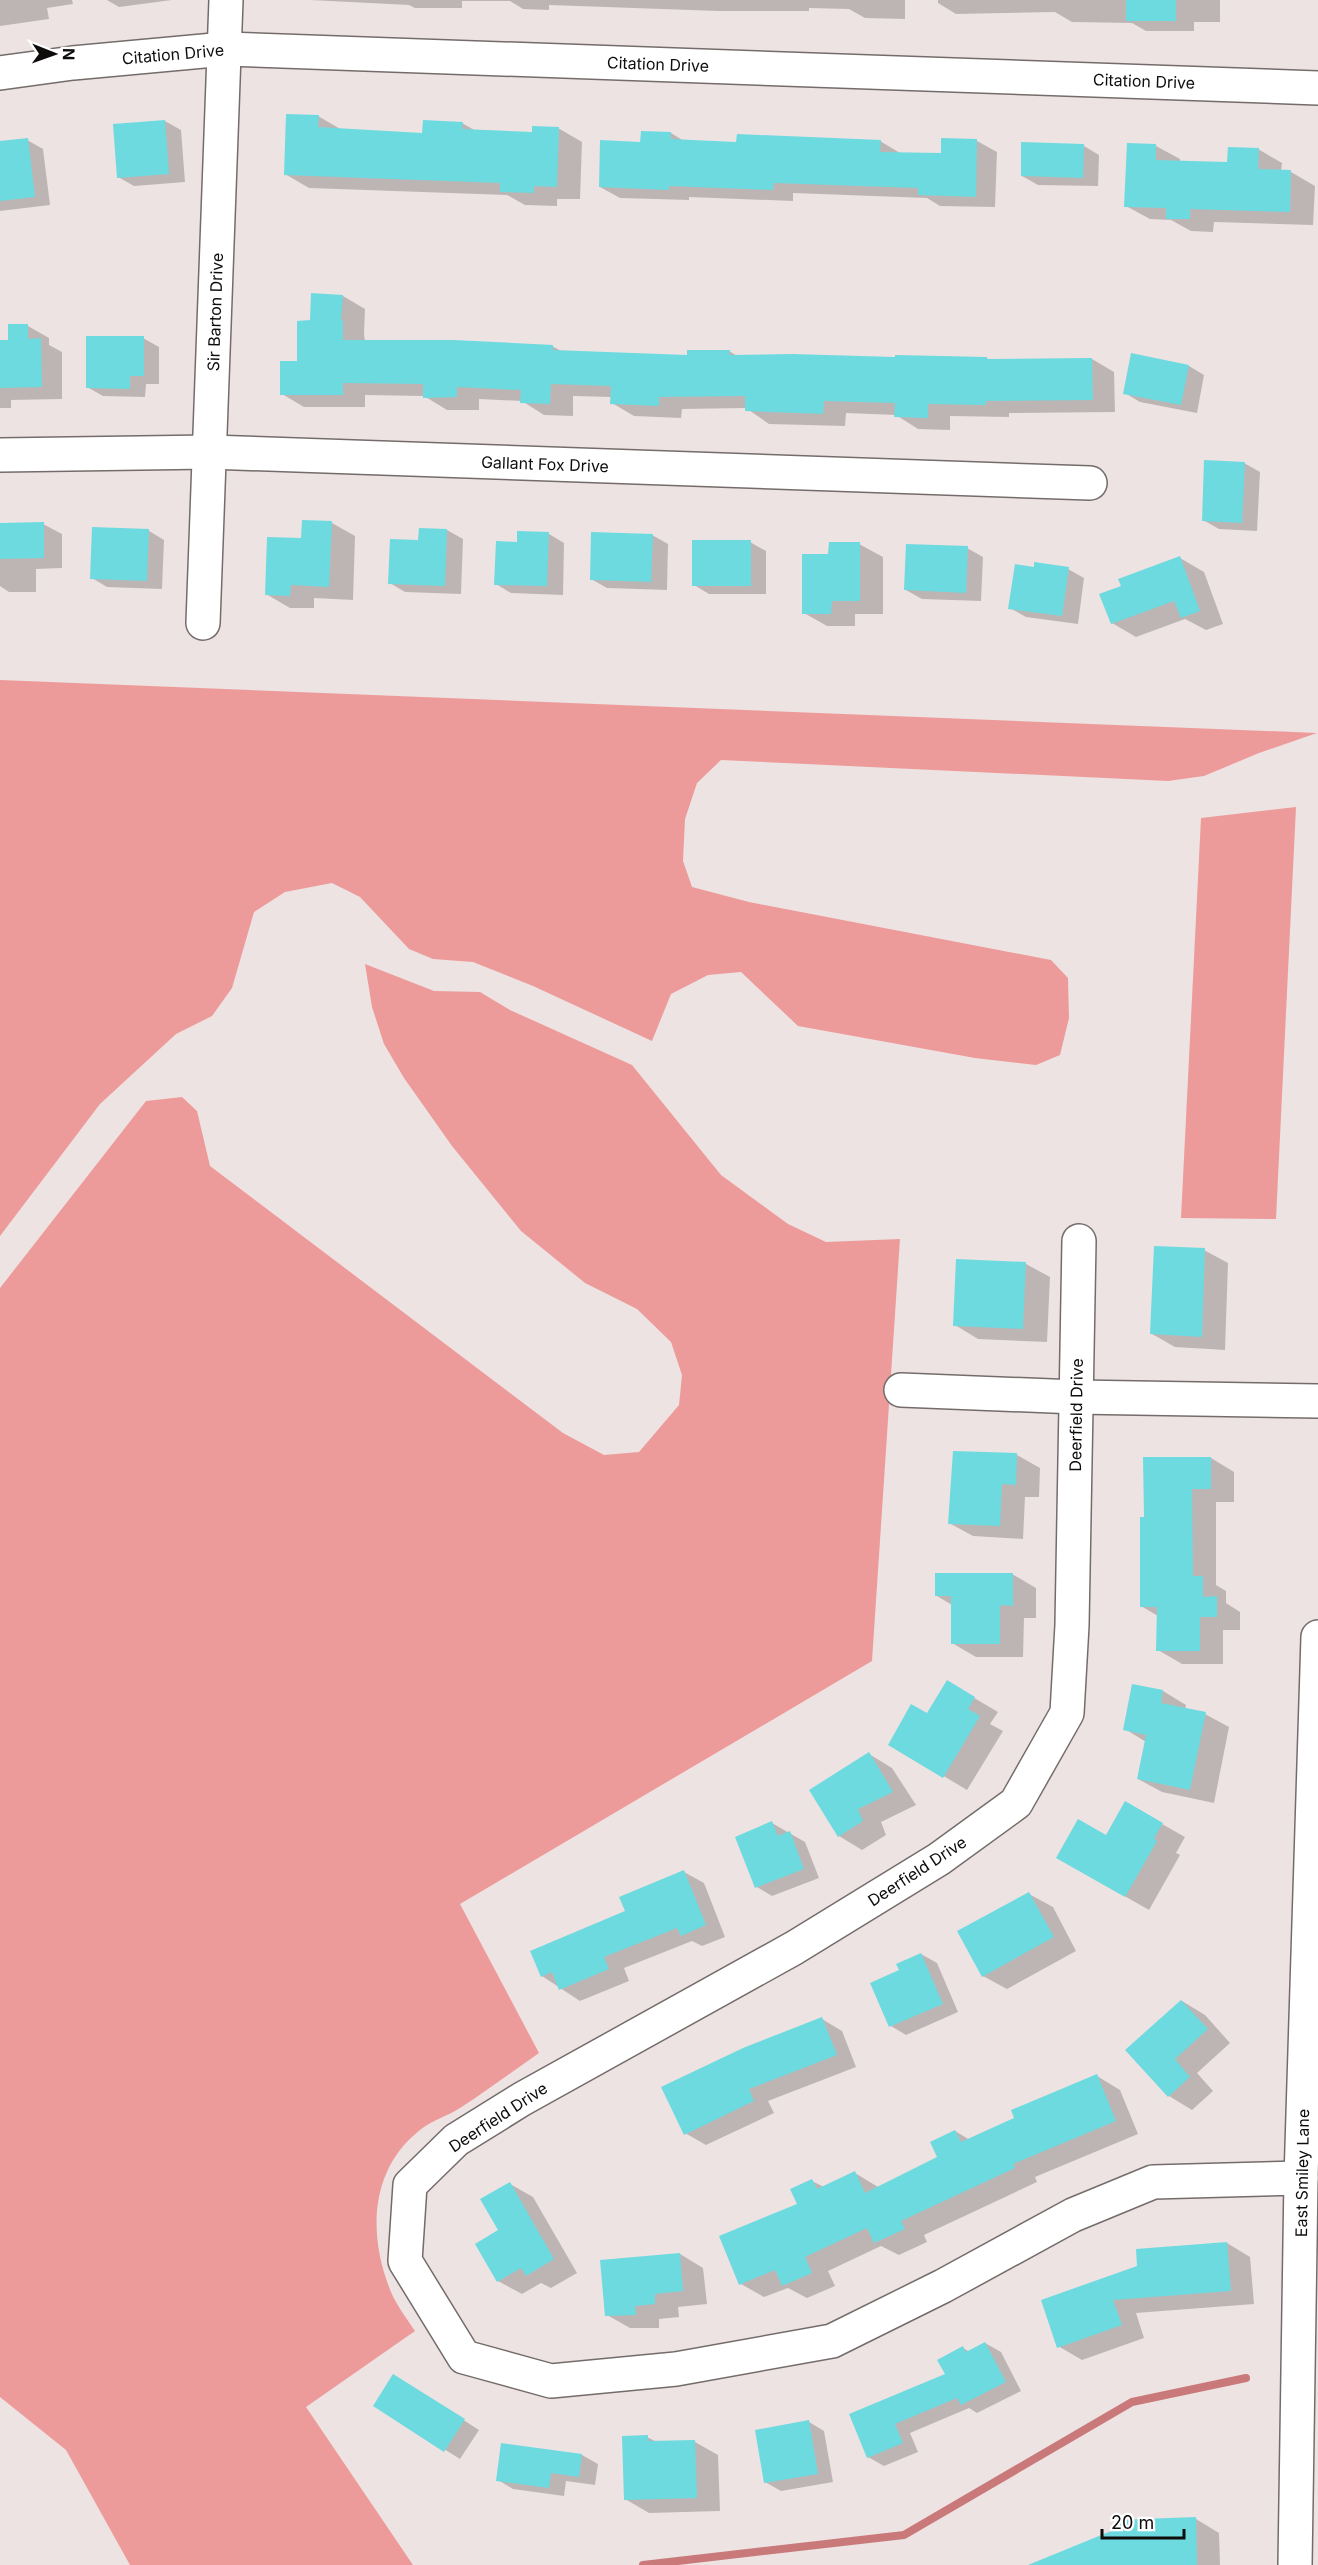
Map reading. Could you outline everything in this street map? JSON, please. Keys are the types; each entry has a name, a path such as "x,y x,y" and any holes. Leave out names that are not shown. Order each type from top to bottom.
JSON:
{"street":[{"name":"Sir Barton Drive","path":"203,623 226,0"},
{"name":"Citation Drive","path":"0,73 73,63 225,49 1318,87"},
{"name":"Gallant Fox Drive","path":"0,455 210,452 1090,483"},
{"name":"Deerfield Drive","path":"1079,1241 1072,1625 1067,1713 1016,1803 939,1859 794,1948 522,2099 456,2140 410,2185 405,2261 464,2357 551,2381 676,2368 832,2341 943,2286 1073,2216 1153,2182 1301,2178"},
{"path":"902,1390 1076,1397 1318,1401"},
{"name":"East Smiley Lane","path":"1295,2565 1301,2178 1314,1931 1318,1637"}],"shaded area":[{"path":"0,680 1317,733 1259,753 1204,776 1168,781 721,760 697,783 685,819 683,861 692,887 749,902 1051,960 1068,978 1069,1018 1060,1055 1036,1065 975,1058 798,1026 741,972 708,975 671,994 652,1041 533,986 473,962 433,959 409,949 360,897 332,883 285,892 254,912 232,988 212,1016 176,1034 100,1104 0,1236"},
{"path":"1296,807 1276,1219 1181,1218 1201,818"},
{"path":"365,964 434,991 480,992 510,1010 632,1065 721,1175 788,1224 826,1242 900,1239 872,1661 460,1904 539,2053 455,2111 420,2130 403,2146 391,2164 382,2184 378,2205 379,2249 391,2292 415,2331 306,2407 413,2565 130,2565 66,2450 0,2397 0,1288 146,1101 182,1097 197,1111 210,1166 563,1433 604,1455 639,1452 679,1405 682,1375 671,1342 637,1309 585,1283 521,1231 452,1146 404,1078 384,1044 372,1007"}],"building":[{"path":"1126,0 1176,0 1176,21 1126,21"},
{"path":"286,114 319,115 318,127 422,133 423,120 463,122 462,129 532,132 532,126 559,127 557,187 534,186 534,193 500,192 500,183 284,175"},
{"path":"165,120 169,174 117,178 113,124"},
{"path":"641,131 671,132 671,139 736,142 737,134 881,140 880,152 941,153 941,138 977,139 976,197 918,195 918,188 774,183 773,190 669,186 669,190 599,187 600,140 640,142"},
{"path":"28,138 35,197 0,201 0,141"},
{"path":"1021,142 1084,144 1083,178 1021,176"},
{"path":"1127,143 1156,144 1156,160 1227,162 1228,147 1259,148 1258,169 1291,170 1290,212 1190,209 1190,219 1166,219 1166,208 1124,207"},
{"path":"311,293 343,295 341,320 343,320 343,340 454,340 553,345 553,350 687,355 687,350 730,350 729,355 895,357 895,355 987,357 987,359 1092,358 1093,400 986,401 986,405 928,404 928,418 894,417 895,403 824,401 823,414 745,411 745,396 659,397 659,406 610,404 611,386 551,384 550,404 520,403 521,390 457,387 457,397 423,398 423,384 343,383 343,395 280,395 280,361 297,361 297,321 310,320"},
{"path":"8,324 28,324 28,339 41,338 42,387 0,388 0,340 8,340"},
{"path":"86,336 144,336 144,376 130,376 130,389 86,388"},
{"path":"1131,353 1189,365 1181,405 1123,394"},
{"path":"1204,460 1245,462 1242,523 1202,521"},
{"path":"302,520 332,521 329,587 291,585 290,596 265,595 267,537 301,538"},
{"path":"44,522 44,558 0,559 0,523"},
{"path":"92,527 149,529 147,581 90,579"},
{"path":"419,528 447,529 445,586 388,584 390,539 418,540"},
{"path":"517,531 549,532 547,586 494,585 496,541 517,542"},
{"path":"591,532 653,534 651,582 590,580"},
{"path":"692,540 751,540 751,586 692,586"},
{"path":"829,542 860,542 860,601 832,601 831,614 802,614 802,554 828,554"},
{"path":"906,544 968,546 966,593 904,590"},
{"path":"1180,556 1200,611 1181,618 1174,601 1111,624 1099,594 1121,586 1118,579"},
{"path":"1034,562 1069,567 1062,616 1008,609 1015,564 1034,567"},
{"path":"1154,1246 1205,1248 1202,1337 1150,1334"},
{"path":"956,1259 1026,1262 1023,1329 953,1326"},
{"path":"953,1451 1017,1453 1016,1485 1002,1484 1000,1526 948,1524"},
{"path":"1143,1457 1211,1457 1211,1489 1192,1489 1193,1576 1203,1576 1203,1597 1217,1596 1217,1617 1200,1617 1200,1651 1156,1651 1157,1607 1140,1607 1140,1517 1144,1517"},
{"path":"935,1573 1013,1573 1013,1606 1000,1605 1000,1644 951,1644 951,1596 935,1596"},
{"path":"947,1680 975,1697 968,1709 980,1716 943,1778 888,1745 911,1704 927,1713"},
{"path":"1132,1684 1163,1690 1161,1703 1206,1712 1190,1790 1137,1779 1146,1735 1123,1730"},
{"path":"869,1752 893,1792 858,1809 863,1821 838,1837 809,1790"},
{"path":"1125,1801 1163,1823 1154,1838 1157,1841 1125,1897 1056,1858 1078,1819 1106,1835"},
{"path":"772,1821 778,1836 790,1831 804,1869 755,1888 735,1837"},
{"path":"684,1870 706,1925 681,1936 677,1928 604,1957 609,1969 559,1990 552,1972 541,1977 530,1951 625,1911 619,1897"},
{"path":"1029,1892 1054,1937 982,1977 957,1931"},
{"path":"921,1953 943,2004 889,2027 870,1983 899,1970 896,1964"},
{"path":"1181,2000 1208,2029 1175,2059 1190,2077 1168,2097 1125,2050"},
{"path":"822,2017 837,2055 749,2089 754,2101 684,2135 661,2087 743,2048"},
{"path":"1097,2074 1116,2121 1013,2164 1015,2168 901,2221 905,2229 874,2243 867,2228 805,2257 812,2273 782,2286 775,2270 739,2285 719,2236 797,2204 790,2189 812,2179 817,2189 855,2171 865,2193 937,2157 930,2142 955,2130 961,2142 1014,2118 1011,2110"},
{"path":"510,2182 554,2259 526,2276 521,2268 497,2282 475,2244 498,2230 480,2199"},
{"path":"1227,2242 1231,2291 1113,2300 1122,2325 1057,2348 1041,2300 1137,2266 1136,2249"},
{"path":"680,2253 683,2291 655,2294 655,2304 635,2306 636,2315 605,2316 600,2260"},
{"path":"985,2342 1006,2382 961,2405 957,2398 895,2424 903,2443 867,2458 849,2414 945,2374 937,2360 963,2346 966,2352"},
{"path":"393,2374 465,2419 444,2452 373,2406"},
{"path":"809,2420 818,2474 764,2483 755,2430"},
{"path":"648,2435 648,2441 695,2440 697,2498 624,2500 622,2436"},
{"path":"501,2443 582,2454 579,2477 551,2473 549,2488 496,2481"},
{"path":"1196,2517 1197,2565 1028,2565 1116,2529 1115,2520"}],"waterway":[{"path":"643,2565 904,2535 1132,2402 1246,2378"}]}
